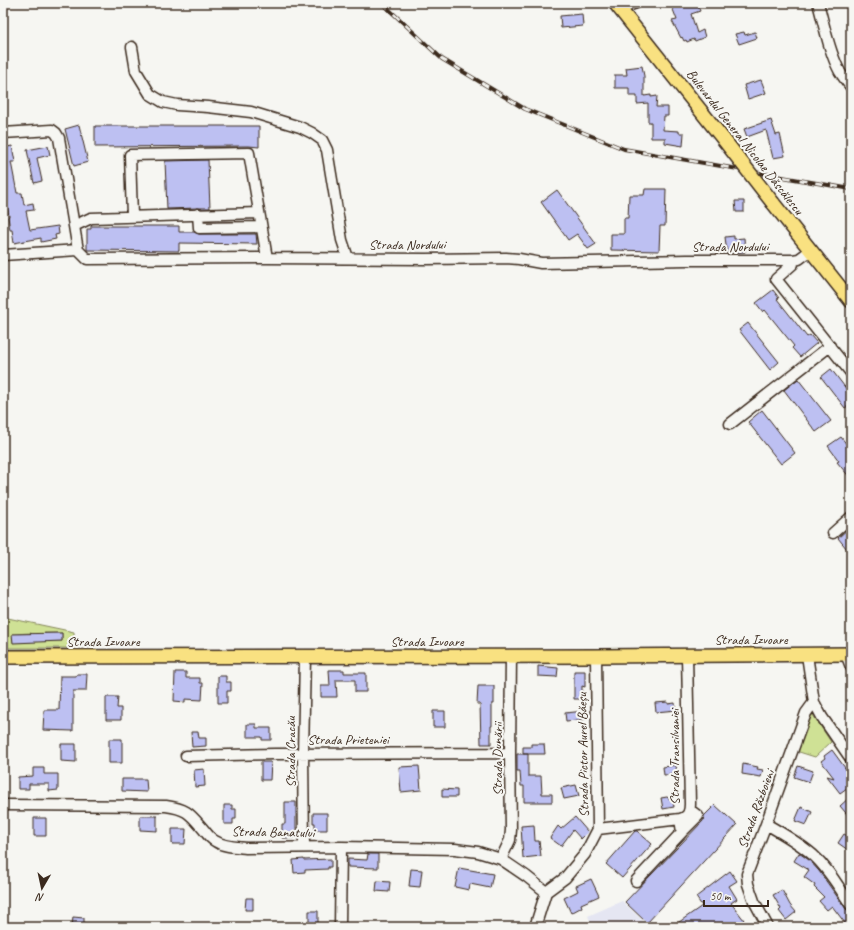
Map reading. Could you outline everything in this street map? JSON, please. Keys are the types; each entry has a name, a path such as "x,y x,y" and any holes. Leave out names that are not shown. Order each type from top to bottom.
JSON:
{"main road":[{"name":"Bulevardul General Nicolae Dăscălescu","path":"617,6 851,301"},
{"name":"Strada Izvoare","path":"3,657 687,656 848,654"}],"street":[{"path":"617,6 636,3"},
{"path":"818,3 836,64 840,73 851,87"},
{"path":"132,47 136,70 150,94 163,102 177,105 251,112 300,126 322,140 327,150 342,240 348,258"},
{"path":"3,133 52,130 56,133 59,138 78,250 3,255"},
{"path":"132,216 130,155 249,153 267,258"},
{"path":"74,226 91,218 259,213"},
{"path":"198,214 199,228 262,227"},
{"name":"Strada Nordului","path":"78,250 87,259 506,258 541,263 732,259 793,260 799,259 811,250"},
{"path":"793,260 793,264 776,279 851,373"},
{"path":"730,424 830,346"},
{"path":"832,533 851,517"},
{"path":"848,654 851,667"},
{"path":"807,655 814,702 822,717 851,759"},
{"name":"Strada Dunării","path":"501,859 510,840 511,830 510,656"},
{"name":"Strada Pictor Aurel Băeșu","path":"546,892 565,878 585,854 598,829 596,656"},
{"name":"Strada Transilvaniei","path":"598,829 680,819 684,818 688,814 690,804 687,656"},
{"name":"Strada Cracău","path":"304,846 303,754 305,657"},
{"name":"Strada Războieni","path":"768,927 754,901 748,884 747,874 806,713 814,702"},
{"name":"Strada Prieteniei","path":"186,756 510,753"},
{"name":"Strada Banatului","path":"3,805 176,807 184,809 192,816 215,842 246,848 304,846 455,849 478,852 501,859 546,892"},
{"path":"636,881 698,816 690,810"},
{"path":"680,819 682,832"},
{"path":"766,824 814,856 834,879 851,905"},
{"path":"340,927 341,847"},
{"path":"535,927 546,892"}],"shaded area":[{"path":"622,901 644,922 640,927 593,927 588,916"}],"green space":[{"path":"3,617 74,632 74,648 3,648","holes":["31,633 31,642 13,642 12,634","44,633 62,633 62,641 43,641"]},
{"path":"810,715 813,715 831,742 815,757 796,751"}],"building":[{"path":"673,3 697,3 700,11 691,14 697,33 703,30 705,37 687,42 686,40 684,41 682,37 681,38 672,21 677,20 672,7 674,7"},
{"path":"582,14 583,26 561,28 560,16"},
{"path":"744,32 745,35 755,32 757,38 739,44 735,34"},
{"path":"642,66 644,76 644,96 657,96 656,107 668,107 668,116 664,116 663,130 679,131 679,133 684,133 683,146 665,143 665,138 651,138 651,122 648,122 648,103 637,104 637,96 629,96 629,88 615,88 615,75 627,75 626,68"},
{"path":"761,80 766,93 748,99 744,85"},
{"path":"771,120 776,135 780,134 785,156 773,158 766,130 747,137 744,129"},
{"path":"79,125 88,162 74,166 65,129"},
{"path":"95,126 259,126 259,147 95,147"},
{"path":"12,146 15,162 11,162 17,193 22,193 24,205 33,203 34,210 26,211 30,230 58,226 59,234 55,235 56,239 41,242 41,238 14,243 12,230 10,230 9,216 3,187 3,148"},
{"path":"48,146 50,155 37,158 42,181 34,183 27,150"},
{"path":"208,160 210,208 167,209 165,161"},
{"path":"645,189 666,189 665,226 660,226 659,251 611,250 611,234 624,234 624,218 628,218 629,195 644,195"},
{"path":"557,190 596,244 588,249 577,234 568,240 541,202"},
{"path":"735,201 744,201 744,212 736,212"},
{"path":"91,226 179,226 179,232 194,232 199,234 256,234 257,244 179,243 179,251 87,250 87,229 91,229"},
{"path":"734,236 734,239 744,238 745,252 727,253 725,237"},
{"path":"773,290 779,298 777,299 807,337 810,335 817,343 800,357 792,348 794,346 765,310 763,312 756,303"},
{"path":"748,323 779,362 770,370 739,330"},
{"path":"831,369 851,395 851,404 845,408 821,377"},
{"path":"798,379 831,421 816,432 784,390"},
{"path":"762,410 795,453 781,464 748,422"},
{"path":"841,437 851,450 851,479 837,462 839,461 828,446"},
{"path":"851,526 851,554 838,538"},
{"path":"62,633 62,641 13,643 12,634"},
{"path":"538,666 558,668 557,677 538,676"},
{"path":"329,670 344,670 344,673 366,673 366,692 355,692 355,680 336,680 337,697 321,697 321,686 330,686"},
{"path":"574,671 585,671 585,687 582,686 582,699 574,699"},
{"path":"175,672 186,672 186,678 200,678 200,683 203,683 202,700 185,699 185,702 174,701"},
{"path":"77,674 87,674 86,691 73,691 73,731 43,730 44,710 59,710 60,676 76,676"},
{"path":"218,676 226,676 226,682 231,682 231,691 227,691 227,703 218,703"},
{"path":"478,686 494,686 491,744 481,744 480,704 477,704"},
{"path":"106,697 118,697 117,708 121,708 121,720 106,720"},
{"path":"668,702 668,704 675,703 676,710 656,712 655,703"},
{"path":"433,711 445,711 445,727 433,727"},
{"path":"585,711 586,719 566,721 565,713"},
{"path":"247,724 256,724 256,728 271,728 271,740 262,740 262,737 247,737"},
{"path":"191,732 198,732 199,738 206,738 206,746 192,747"},
{"path":"109,739 122,739 122,763 109,763"},
{"path":"61,744 76,744 76,762 61,761"},
{"path":"531,744 544,744 545,754 523,754 523,747 531,747"},
{"path":"832,750 851,776 851,785 840,793 827,776 834,778 821,761 825,758 824,756"},
{"path":"517,754 528,754 528,776 541,776 542,794 552,794 552,802 524,802 524,786 521,786 520,771 517,771"},
{"path":"261,762 271,762 270,780 261,780"},
{"path":"743,764 758,767 757,769 763,770 761,777 742,774"},
{"path":"676,765 677,774 664,775 663,767"},
{"path":"419,766 421,790 401,792 399,767"},
{"path":"798,766 813,771 809,782 794,777"},
{"path":"33,768 44,768 44,774 58,774 58,790 49,791 49,784 29,784 29,789 18,789 18,777 33,776"},
{"path":"204,769 205,786 195,787 194,770"},
{"path":"122,779 146,779 147,792 122,791"},
{"path":"576,785 579,796 564,799 561,788"},
{"path":"442,789 457,790 457,797 442,797"},
{"path":"851,796 851,819 840,806"},
{"path":"667,797 673,801 674,807 663,809 661,798"},
{"path":"285,802 296,802 296,833 293,833 293,838 282,838 282,824 285,824"},
{"path":"224,805 232,805 232,809 236,809 236,819 233,819 233,824 224,824"},
{"path":"715,805 737,825 647,923 625,902 703,821 704,816"},
{"path":"801,807 812,812 806,825 795,821"},
{"path":"313,813 327,813 327,830 315,830"},
{"path":"140,816 157,816 157,831 140,830"},
{"path":"575,817 588,832 581,839 573,830 561,846 550,838 558,826 561,829"},
{"path":"34,818 46,818 46,836 34,836"},
{"path":"534,825 535,841 539,841 541,856 523,858 521,826"},
{"path":"172,829 186,829 185,844 172,844"},
{"path":"635,831 637,831 652,844 622,878 606,864"},
{"path":"844,834 851,838 851,845 848,850 838,843"},
{"path":"799,853 809,860 819,871 846,909 851,911 851,927 848,927 832,906 827,910 819,901 824,897 814,887 815,885 804,877 809,870 794,861"},
{"path":"368,854 378,854 378,868 348,867 348,859 367,860"},
{"path":"331,859 331,867 328,867 328,869 305,870 305,872 294,873 293,860"},
{"path":"459,868 493,874 490,888 470,884 469,890 455,887"},
{"path":"411,869 422,870 420,887 409,886"},
{"path":"730,871 737,881 729,886 737,899 731,903 744,920 734,927 672,927 702,906 696,897"},
{"path":"591,879 599,896 581,904 582,907 571,913 564,898 578,891 576,886"},
{"path":"377,881 390,882 389,892 376,891"},
{"path":"782,890 790,905 796,912 786,920 779,911 781,909 773,895"},
{"path":"246,898 253,898 253,910 245,910"},
{"path":"309,911 318,911 318,925 309,925"},
{"path":"73,917 84,918 84,927 72,927"}],"railway":[{"path":"382,3 442,59 525,109 624,149 851,189"}]}
